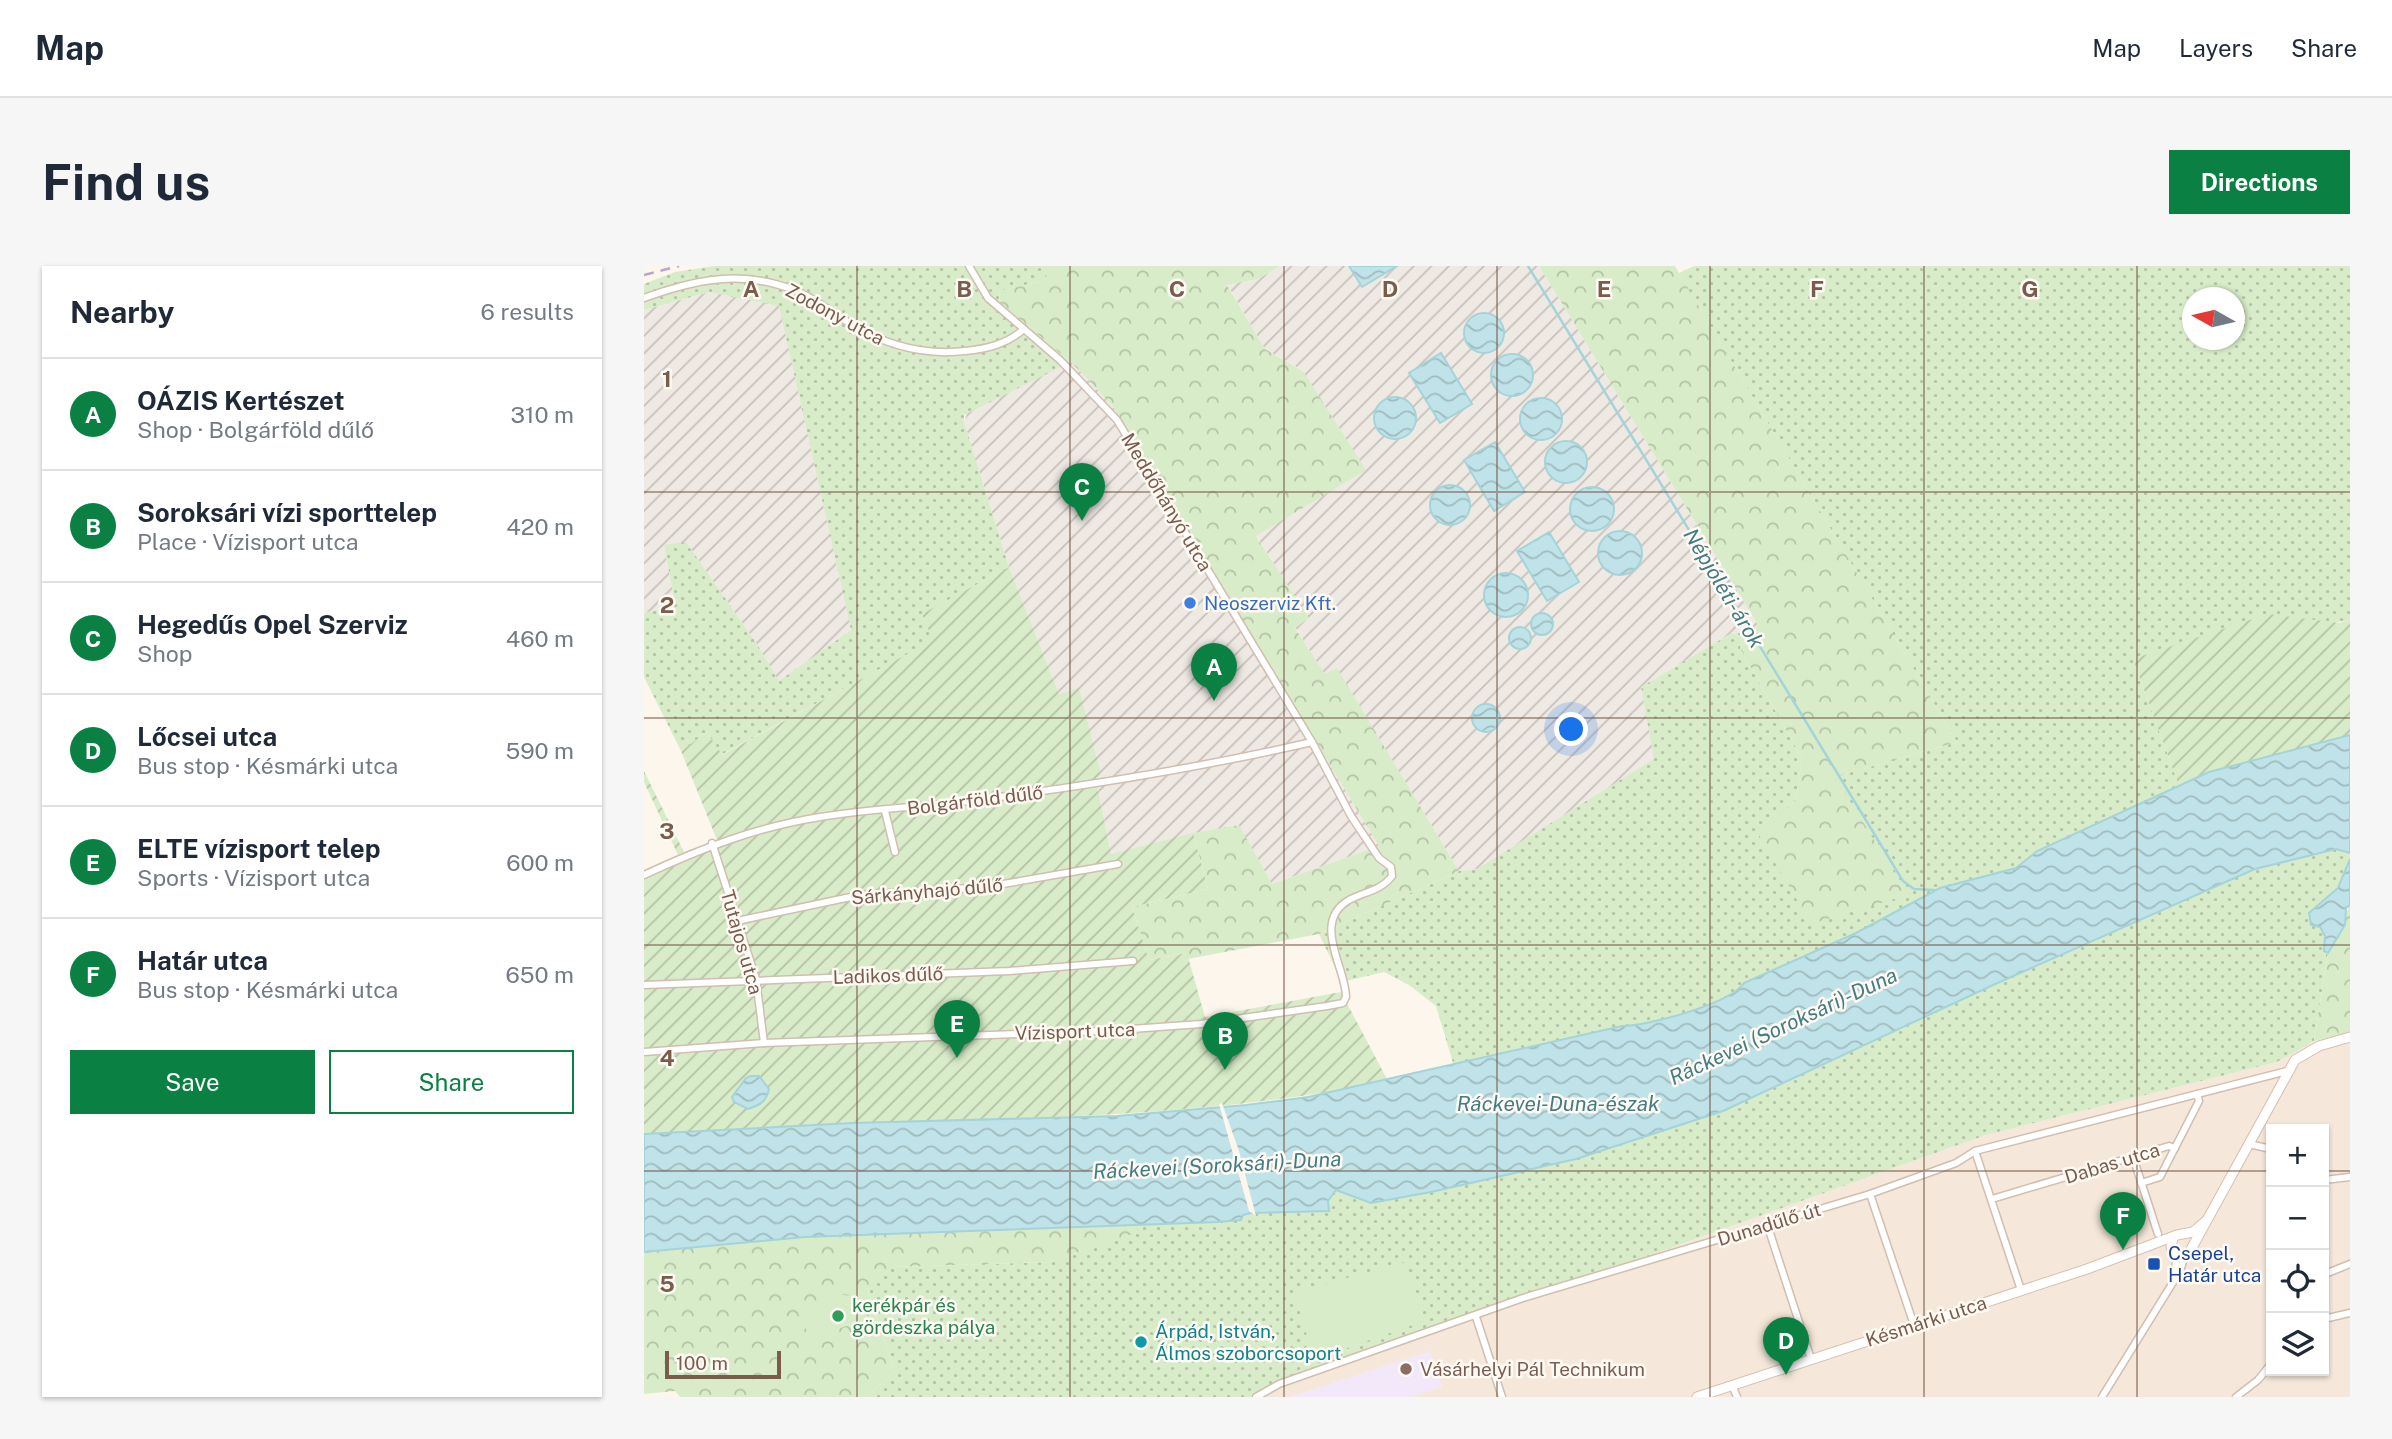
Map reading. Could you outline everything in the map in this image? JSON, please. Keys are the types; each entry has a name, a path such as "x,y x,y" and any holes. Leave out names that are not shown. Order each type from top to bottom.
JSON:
{"street":[{"name":"Meddőhányó utca","path":"969,266 982,292 1060,360 1117,420 1312,742 1351,816 1379,858 1391,867 1392,876"},
{"name":"Zodony utca","path":"644,298 695,282 726,278 776,284 807,296 877,338 926,351 962,351 991,347 1007,341 1024,329"},
{"name":"Bolgárföld dűlő","path":"644,875 712,843 820,817 1103,783 1209,766 1312,742"},
{"path":"885,811 895,852"},
{"name":"Tutajos utca","path":"712,843 756,979 764,1043"},
{"name":"Sárkányhajó dűlő","path":"737,921 860,895 986,887 1118,864"},
{"name":"Vízisport utca","path":"644,1052 764,1043 1164,1027 1343,1003 1346,992 1331,938 1334,921 1342,905 1387,883 1392,876"},
{"name":"Ladikos dűlő","path":"644,985 1009,971 1133,961"},
{"path":"2178,1253 2192,1244 2206,1221 2287,1071 2305,1052 2350,1037"},
{"name":"Dunadűlő út","path":"1256,1397 1279,1384 1476,1317 1523,1298 1870,1194 1947,1167 1975,1151 2287,1071"},
{"name":"Dabas utca","path":"1992,1199 2169,1146 2175,1148 2199,1101 2197,1094"},
{"path":"2249,1144 2266,1148"},
{"path":"2141,1183 2160,1177 2175,1148"},
{"path":"1975,1151 2021,1290"},
{"path":"2133,1157 2158,1234"},
{"path":"2329,1179 2350,1177"},
{"path":"1870,1194 1913,1325"},
{"path":"2192,1244 2186,1236 2206,1221"},
{"path":"1767,1224 1811,1359"},
{"name":"Késmárki utca","path":"1698,1397 2173,1238 2186,1236"},
{"path":"2102,1397 2174,1280 2178,1253 2173,1238"},
{"path":"2154,1245 2178,1253"},
{"path":"2329,1273 2350,1264"},
{"path":"2329,1319 2350,1313"},
{"path":"1476,1317 1502,1397"},
{"path":"2236,1397 2266,1370"},
{"path":"1732,1385 1737,1397"}],"shaded area":[{"path":"1280,266 1539,266 1758,625 1753,631 1730,634 1641,687 1655,759 1477,869 1459,871 1337,669 1325,675 1295,627 1308,618 1256,535 1304,371 1265,349 1227,284 1258,279"},
{"path":"709,292 779,305 851,630 779,682 755,641 686,542 664,546 674,599 668,607 644,613 644,310"},
{"path":"1071,362 1112,405 1379,846 1272,884 1238,825 1111,854 1079,689 1059,694 1009,567 964,422 968,410"},
{"path":"2350,1033 2350,1397 1256,1397 1986,1135 2277,1062 2314,1041"},
{"name":"Vásárhelyi Pál Technikum","path":"1430,1351 1442,1387 1410,1397 1290,1397"}],"green space":[{"path":"714,266 1055,266 1042,281 999,291 1000,303 1071,362 964,415 1009,567 923,614 934,640 721,755 707,732 681,751 644,677 644,613 668,607 674,599 664,545 686,542 755,641 779,681 851,630 779,306 709,292 644,310 644,284 675,272"},
{"path":"1055,266 1280,266 1258,279 1227,285 1265,349 1303,371 1366,470 1256,536 1309,618 1295,628 1325,674 1337,668 1459,871 1319,934 1188,959 1186,953 1149,960 1132,907 1208,889 1193,833 1239,825 1272,884 1379,846 1112,405 1071,362 1000,303 999,291 1042,281"},
{"path":"1539,266 1675,266 1957,742 1835,777 1908,895 1811,924 1759,835 1796,800 1802,758 1740,648 1758,625"},
{"path":"1694,266 2350,266 2350,620 2133,659 2179,786 2037,851 2016,868 1940,888 1856,933 1744,983 1723,999 1706,1006 1650,1023 1454,1066 1436,1006 1409,985 1384,972 1342,982 1319,934 1459,871 1477,869 1654,759 1641,687 1730,634 1753,631 1758,625 1740,648 1802,758 1796,800 1760,836 1812,924 1834,777 1957,742 1679,273"},
{"path":"1009,567 1059,694 1079,688 1101,775 1096,778 1111,854 1193,833 1208,889 1132,907 1149,960 1187,953 1205,1017 1341,992 1388,1081 1256,1102 1123,1114 803,1125 644,1134 644,870 678,855 644,782 644,771 684,852 717,840 681,751 707,732 722,755 933,640 922,614"},
{"path":"2268,614 2339,623 2350,620 2350,735 2209,772 2179,786 2133,659"},
{"path":"2336,849 2350,853 2346,872 2331,895 2309,913 2325,936 2324,950 2328,953 2314,1041 2277,1062 1986,1135 1255,1397 866,1397 895,1372 867,1287 893,1267 1049,1262 1135,1233 1135,1225 1241,1220 1243,1215 1251,1213 1329,1210 1328,1201 1336,1190 1371,1203 1576,1159 1723,1111 1993,985 2255,869"},
{"path":"2350,905 2350,1033 2314,1041 2328,953"},
{"path":"1135,1225 1136,1233 1049,1262 893,1267 867,1288 895,1372 866,1397 680,1397 675,1391 644,1394 644,1252 805,1237"},
{"path":"1406,1262 1424,1321 1314,1360 1294,1292"},
{"name":"kerékpár és gördeszka pálya","path":"842,1295 855,1296 864,1314 871,1318 816,1336 809,1334 803,1316 810,1305"}],"water":[{"path":"1349,266 1397,266 1362,287"},
{"path":"1484,313 1492,314 1498,319 1503,325 1503,341 1498,347 1492,352 1484,353 1476,352 1470,347 1465,341 1464,333 1465,325 1470,319 1476,314"},
{"path":"1441,353 1472,404 1440,423 1409,373"},
{"path":"1512,354 1527,360 1533,375 1527,390 1512,396 1497,390 1491,375 1497,360"},
{"path":"1395,397 1410,403 1416,418 1410,433 1395,439 1380,433 1374,418 1380,403"},
{"path":"1541,398 1556,404 1562,419 1556,434 1541,440 1526,434 1520,419 1526,404"},
{"path":"1566,441 1581,447 1587,462 1581,477 1566,483 1551,477 1545,462 1551,447"},
{"path":"1495,442 1525,492 1494,511 1464,460"},
{"path":"1450,485 1458,486 1464,491 1469,497 1469,513 1464,519 1458,524 1450,525 1442,524 1436,519 1431,513 1430,505 1431,497 1436,491 1442,486"},
{"path":"1592,487 1607,494 1614,509 1607,524 1592,531 1577,524 1570,509 1577,494"},
{"path":"1620,531 1635,538 1642,553 1635,568 1620,575 1605,568 1598,553 1605,538"},
{"path":"1549,532 1579,582 1547,601 1517,551"},
{"path":"1506,573 1515,574 1522,579 1527,586 1527,604 1522,611 1515,616 1506,617 1497,616 1490,611 1485,604 1484,595 1485,586 1490,579 1497,574"},
{"path":"1542,613 1550,616 1553,624 1550,632 1542,635 1534,632 1531,624 1534,616"},
{"path":"1520,627 1528,630 1531,638 1528,646 1520,649 1512,646 1509,638 1512,630"},
{"path":"1486,704 1496,708 1500,718 1496,728 1486,732 1476,728 1472,718 1476,708"},
{"name":"Ráckevei-Duna-észak","path":"2350,735 2350,853 2336,849 2255,869 1993,985 1723,1111 1576,1159 1371,1203 1336,1190 1328,1201 1329,1211 1251,1213 1243,1215 1241,1220 805,1237 644,1252 644,1134 853,1123 1117,1116 1246,1105 1308,1097 1650,1022 1723,999 1744,983 1856,933 1940,888 2016,868 2037,851 2209,772"},
{"path":"2350,859 2350,905 2346,908 2345,925 2328,953 2324,951 2325,936 2320,927 2311,925 2309,913 2338,888"},
{"path":"759,1076 769,1089 762,1102 748,1109 734,1102 732,1097 746,1078"}],"pier":[{"path":"1222,1103 1239,1151 1256,1216 1249,1211 1219,1104"}],"waterway":[{"name":"Népjóléti-árok","path":"1528,266 1903,881 1914,889 1934,890"}],"railway":[{"path":"644,275 679,266"}],"place":[{"name":"Hegedűs Opel Szerviz","path":"1082,521"},
{"name":"Neoszerviz Kft.","path":"1190,603"},
{"name":"OÁZIS Kertészet","path":"1214,701"},
{"name":"ELTE vízisport telep","path":"957,1058"},
{"name":"Soroksári vízi sporttelep","path":"1225,1070"},
{"name":"Határ utca","path":"2123,1250"},
{"name":"Csepel, Határ utca","path":"2154,1264"},
{"name":"kerékpár és gördeszka pálya","path":"838,1316"},
{"name":"Árpád, István, Álmos szoborcsoport","path":"1141,1342"},
{"name":"Vásárhelyi Pál Technikum","path":"1406,1369"},
{"name":"Lőcsei utca","path":"1786,1375"}],"water label":[{"name":"Ráckevei (Soroksári)-Duna","path":"1783,1026"},
{"name":"Ráckevei (Soroksári)-Duna","path":"1217,1165"}]}
